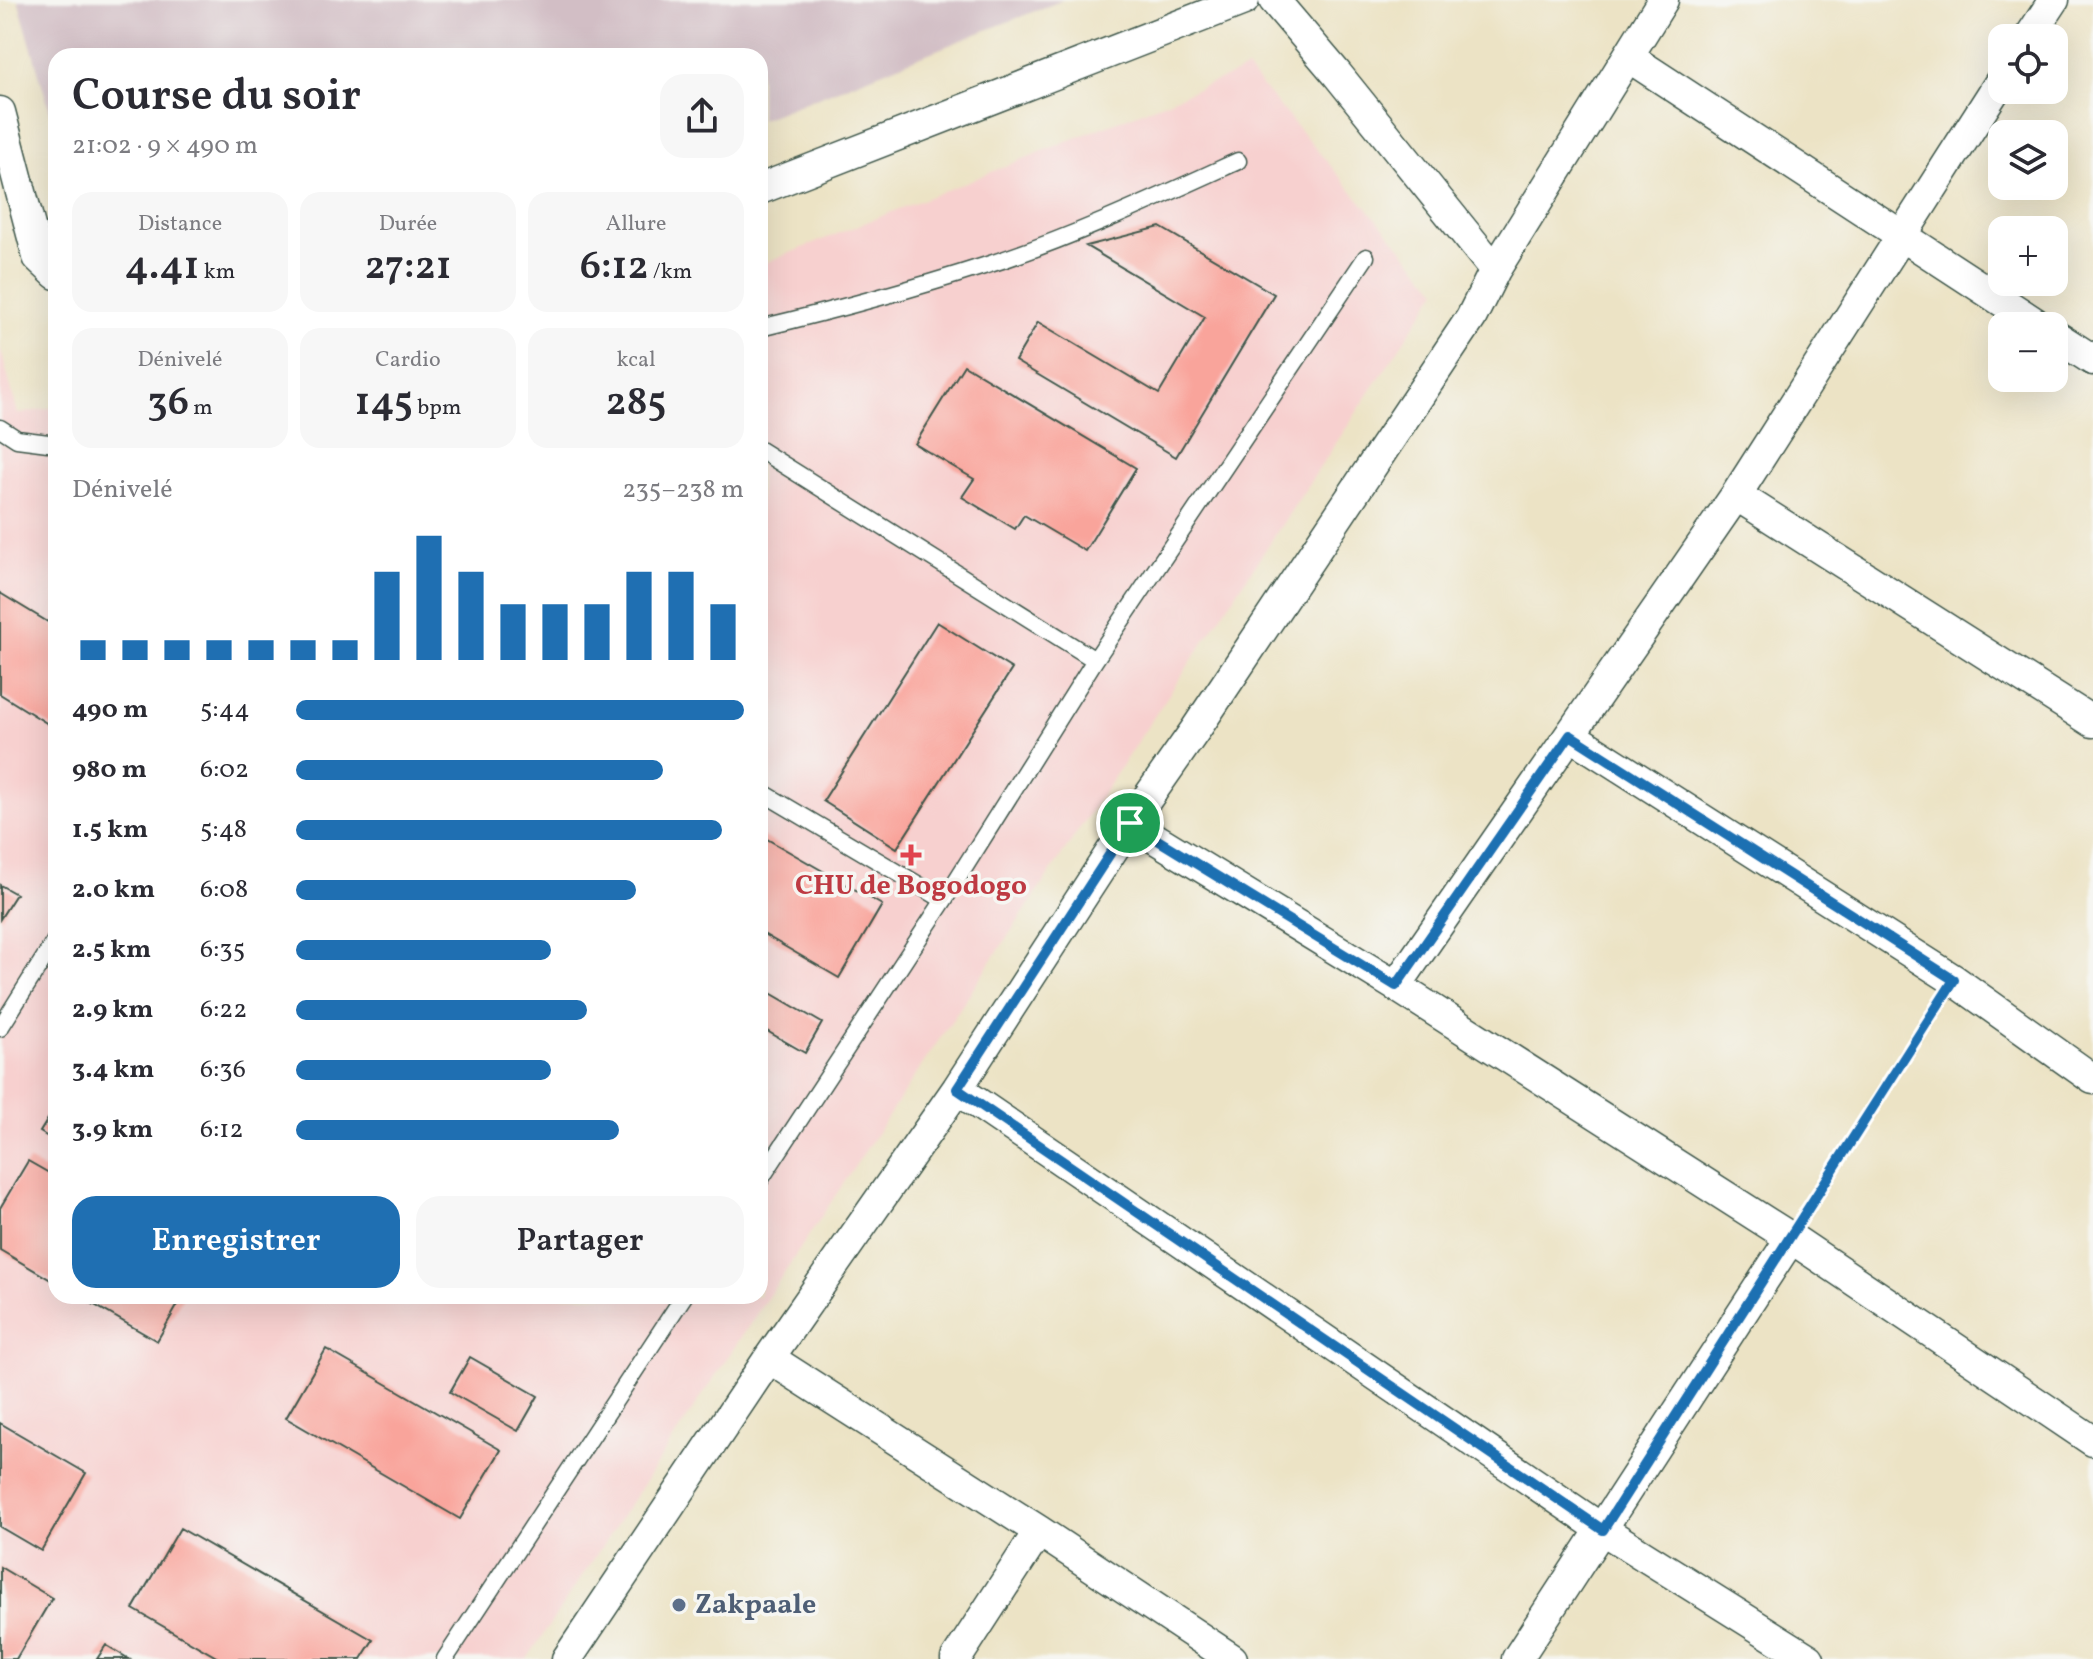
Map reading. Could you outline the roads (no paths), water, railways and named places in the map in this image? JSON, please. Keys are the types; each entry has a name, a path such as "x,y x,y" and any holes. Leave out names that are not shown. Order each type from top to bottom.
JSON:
{"street":[{"path":"768,186 1244,0"},
{"path":"1274,0 1495,270"},
{"path":"567,1659 769,1358 957,1089 1130,823 1471,318 1495,270 1630,58 1663,0"},
{"path":"2038,24 2054,0"},
{"path":"1630,58 2018,312"},
{"path":"1396,986 1736,495 1988,101"},
{"path":"0,112 38,257 48,266"},
{"path":"2068,344 2093,360"},
{"path":"1736,495 2093,722"},
{"path":"1570,735 1954,980 2093,1079"},
{"path":"1130,823 1396,986 1791,1238 2093,1441"},
{"path":"957,1089 1603,1530 1809,1659"},
{"path":"1517,1659 1791,1238"},
{"path":"769,1358 1232,1659"},
{"path":"956,1659 1039,1531"}],"lane":[{"path":"768,326 839,309 986,266 1149,202 1238,161"},
{"path":"768,1168 944,900 1095,660 1366,257"},
{"path":"0,428 17,439 48,443"},
{"path":"768,455 1095,660"},
{"path":"768,796 944,900"},
{"path":"0,1028 48,952"},
{"path":"445,1659 679,1304"}],"place":[{"name":"CHU de Bogodogo","path":"911,855"},
{"name":"Zakpaale","path":"679,1605"}]}
